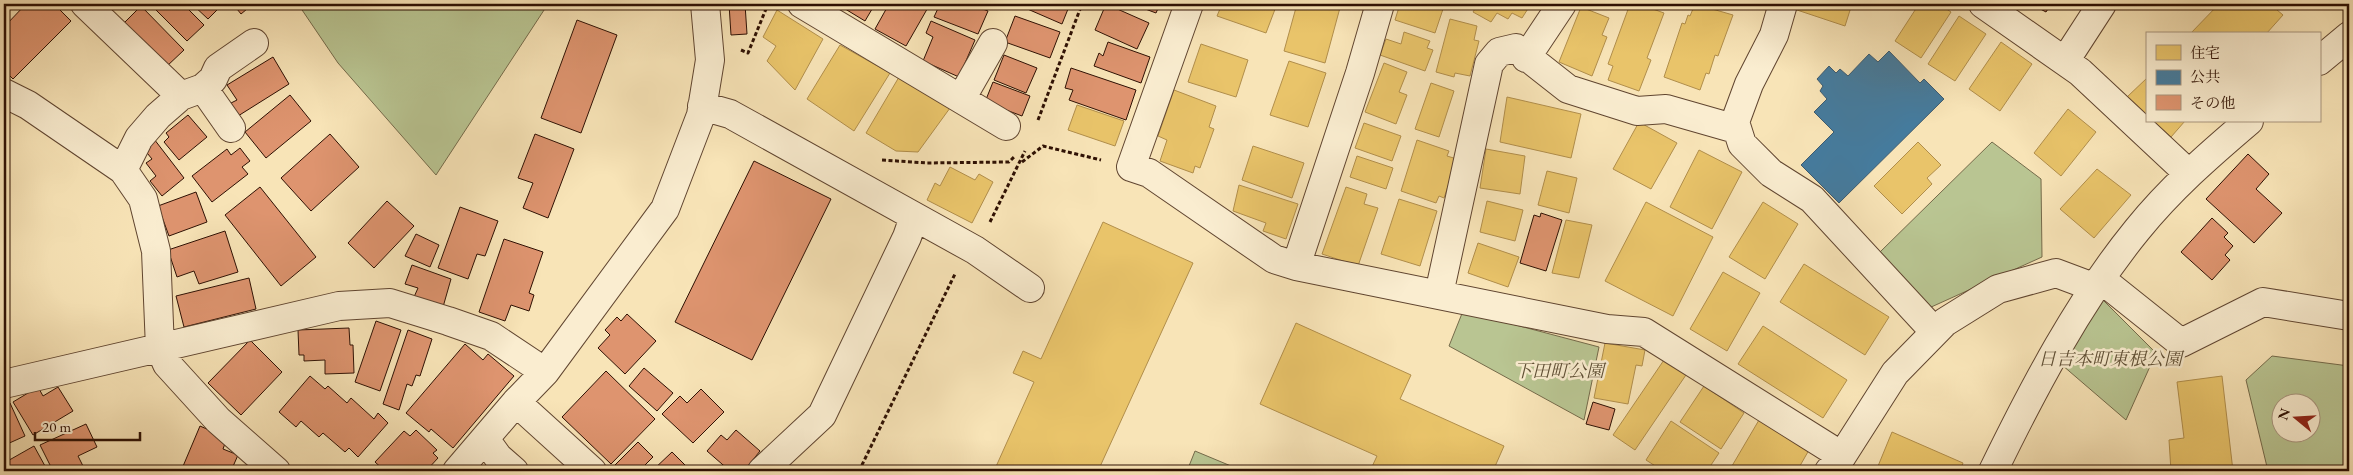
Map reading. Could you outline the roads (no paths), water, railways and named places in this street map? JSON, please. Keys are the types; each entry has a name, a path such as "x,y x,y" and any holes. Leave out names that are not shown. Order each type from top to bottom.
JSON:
{"street":[{"path":"85,4 192,92 231,128"},
{"path":"457,471 516,402 545,372 665,209 701,115 710,60 705,4"},
{"path":"802,4 1006,126"},
{"path":"1189,4 1131,167 1149,173 1274,259 1296,266 1366,281 1439,294 1607,329 1644,332 1835,464 1894,373 1934,331 1998,289 2056,272 2099,284 2181,343 2263,302 2349,316"},
{"path":"1296,266 1360,73 1380,4"},
{"path":"1526,58 1562,4"},
{"path":"1783,4 1774,35 1746,91 1735,122 1742,144 1771,173 1812,199 1934,331"},
{"path":"1983,4 2080,72 2188,173"},
{"path":"2065,61 2102,4"},
{"path":"2320,60 2349,36"},
{"path":"122,170 139,138 158,116 214,79 218,68 254,43"},
{"path":"961,99 993,43"},
{"path":"1439,294 1489,64 1499,52 1516,48 1526,58 1568,89 1637,111 1666,108 1736,129"},
{"path":"4,93 28,105 122,170 143,199 156,251 160,348 167,364 218,420 276,471"},
{"path":"702,106 730,114 975,250 1030,288"},
{"path":"1993,471 2036,385 2099,284 2137,230 2188,173 2248,122"},
{"path":"762,471 822,415 907,237 914,217"},
{"path":"4,384 339,306 390,303 491,336 545,372"},
{"path":"516,402 592,471"},
{"path":"484,439 498,457 514,471"}],"park label":[{"name":"日吉本町東根公園","path":"2110,358"},
{"name":"下田町公園","path":"1559,370"}]}
